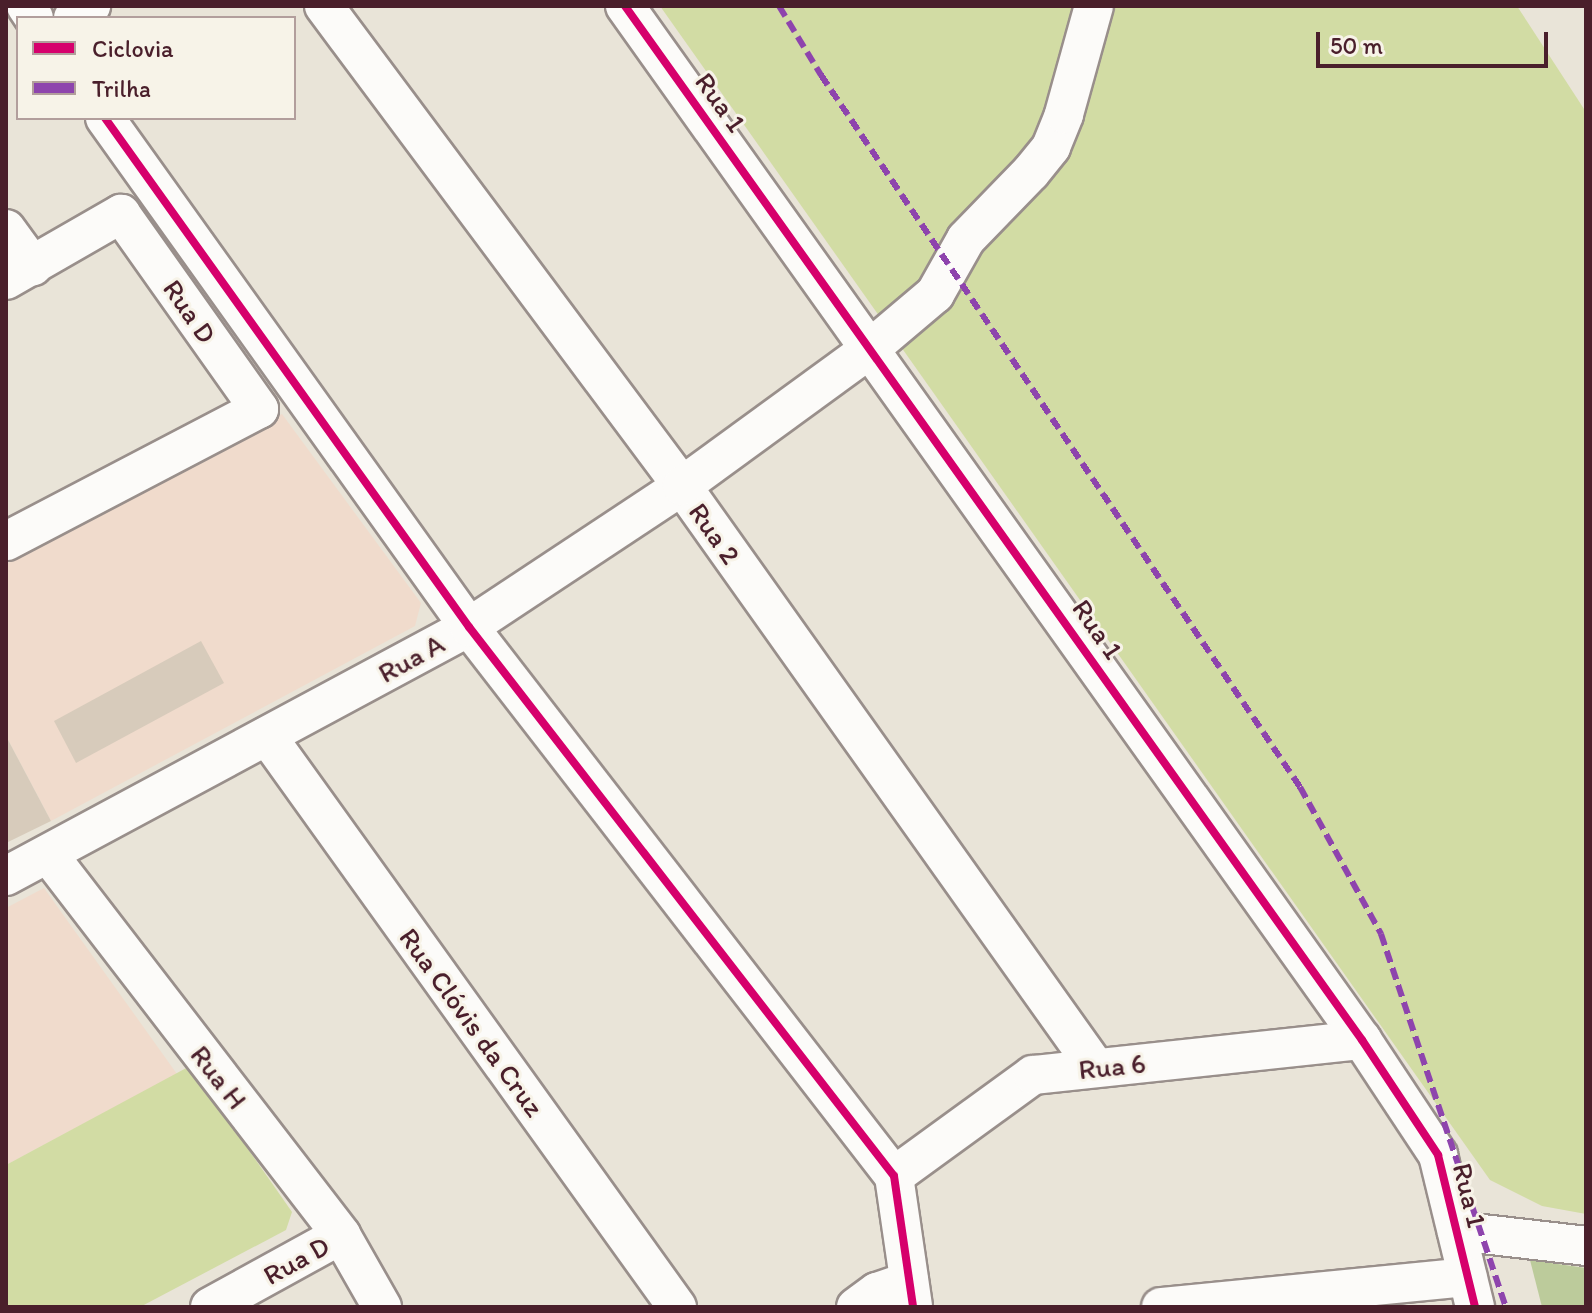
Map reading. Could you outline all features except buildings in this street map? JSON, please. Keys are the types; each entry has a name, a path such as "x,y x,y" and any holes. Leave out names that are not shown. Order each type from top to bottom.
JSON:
{"street":[{"name":"Rua 2","path":"324,6 682,486 1095,1067"},
{"name":"Rua 1","path":"625,6 1362,1040 1438,1155 1472,1292"},
{"name":"Rua A","path":"6,876 469,627 682,486 871,348 935,294 966,239 1051,147 1064,114 1094,6"},
{"path":"106,120 469,627 894,1176 911,1294 877,1292 856,1307"},
{"name":"Rua D","path":"6,541 259,409 121,214 19,273"},
{"path":"6,229 19,273"},
{"name":"Rua Clóvis da Cruz","path":"267,736 677,1307"},
{"name":"Rua H","path":"48,854 341,1235 382,1307"},
{"name":"Rua 6","path":"894,1176 1033,1075 1362,1040"},
{"path":"1457,1231 1586,1246"},
{"name":"Rua D","path":"210,1307 341,1235"},
{"path":"1161,1307 1472,1292"}],"shaded area":[{"path":"282,414 421,603 415,626 51,821 6,736 6,564"},
{"path":"44,888 177,1074 6,1165 6,908"}],"green space":[{"path":"660,6 1517,6 1586,112 1586,1214 1542,1206 1490,1180"},
{"path":"190,1066 292,1212 286,1230 140,1307 6,1307 6,1165"},
{"path":"1530,1260 1586,1268 1586,1307 1542,1307"}],"marked path":[{"path":"779,6 821,75 1300,787 1381,934 1506,1307"}],"cycle path":[{"path":"625,6 1362,1040 1438,1155 1475,1307"},
{"path":"106,120 469,627 894,1176 913,1307"}]}
